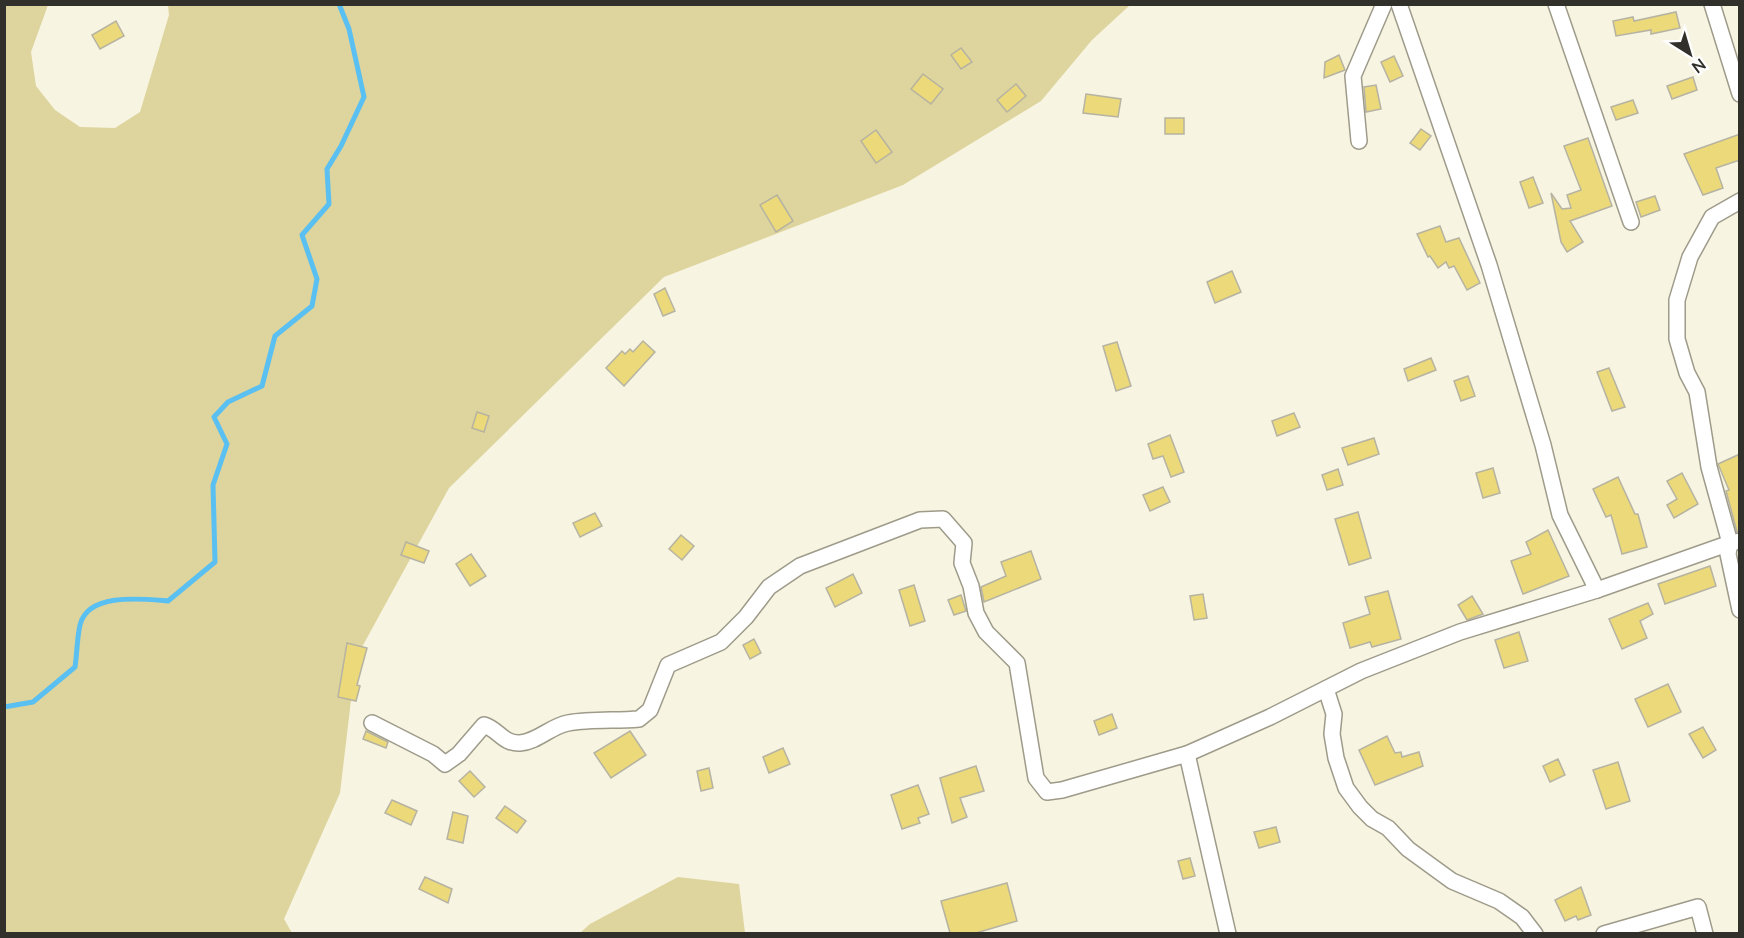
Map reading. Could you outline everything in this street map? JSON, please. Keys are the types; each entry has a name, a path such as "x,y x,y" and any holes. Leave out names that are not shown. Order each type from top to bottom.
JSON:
{"street":[{"path":"1359,141 1353,76 1384,4"},
{"path":"1399,4 1489,266 1544,445 1560,515 1597,590"},
{"path":"1556,4 1630,222"},
{"path":"1712,4 1740,94"},
{"path":"1740,201 1712,217 1690,257 1677,300 1677,339 1687,372 1697,392 1709,467 1735,542 1729,561 1740,610"},
{"path":"372,723 433,754 445,764 459,754 484,725 492,728 498,736 508,741 522,743 569,723 639,719 650,710 668,665 721,642 746,617 769,587 785,575 824,554 931,517 943,519 964,543 962,563 971,586 975,613 986,632 1017,663 1036,778 1047,792 1062,790 1187,754 1326,689 1361,670 1460,632 1597,590 1735,542"},
{"path":"1326,689 1334,714 1332,734 1336,758 1346,788 1360,807 1452,880 1498,901 1522,917 1535,933"},
{"path":"1187,754 1228,933"},
{"path":"1604,933 1698,907 1705,933"}],"shaded area":[{"path":"5,5 48,5 31,52 36,86 55,110 80,127 115,128 140,112 169,15 168,5 1130,5 1092,40 1041,101 903,185 664,277 449,488 356,658 340,793 284,919 292,933 5,934"},
{"path":"678,877 739,884 745,933 580,933 590,924"}],"building":[{"path":"1676,12 1680,28 1651,34 1651,30 1616,36 1613,21 1633,17 1634,21"},
{"path":"116,21 124,36 100,49 92,35"},
{"path":"961,48 972,62 961,69 951,55"},
{"path":"1339,55 1345,70 1324,78 1325,62"},
{"path":"1394,56 1403,76 1390,82 1381,62"},
{"path":"923,74 943,89 931,104 911,89"},
{"path":"1693,77 1697,90 1672,99 1667,86"},
{"path":"1016,84 1026,96 1007,112 997,100"},
{"path":"1376,85 1381,109 1366,112 1364,87"},
{"path":"1086,94 1121,99 1118,117 1083,113"},
{"path":"1633,100 1638,113 1616,120 1611,107"},
{"path":"1165,118 1184,118 1184,134 1165,134"},
{"path":"1421,129 1431,136 1420,150 1410,143"},
{"path":"876,130 892,152 876,163 861,141"},
{"path":"1740,134 1740,160 1716,168 1723,188 1703,195 1684,154"},
{"path":"1588,138 1612,206 1570,221 1583,242 1567,252 1561,242 1551,193 1562,209 1571,208 1567,195 1581,190 1564,146"},
{"path":"1533,177 1543,203 1529,208 1520,182"},
{"path":"777,195 793,221 776,232 760,205"},
{"path":"1655,196 1660,210 1641,217 1636,202"},
{"path":"1440,226 1446,242 1459,238 1480,283 1467,290 1454,266 1449,268 1446,262 1438,268 1430,256 1428,257 1417,234"},
{"path":"1232,271 1241,292 1215,303 1207,282"},
{"path":"665,288 675,311 663,316 654,294"},
{"path":"643,341 655,352 624,386 606,368 622,351 625,354 630,349 633,352"},
{"path":"1117,342 1131,386 1116,391 1103,346"},
{"path":"1431,358 1436,370 1408,381 1404,369"},
{"path":"1609,368 1625,407 1612,411 1597,372"},
{"path":"1468,376 1475,396 1461,401 1454,381"},
{"path":"477,412 489,416 484,432 472,428"},
{"path":"1294,413 1300,427 1277,436 1272,421"},
{"path":"1170,435 1184,472 1171,477 1163,456 1153,459 1148,444"},
{"path":"1374,438 1379,454 1348,465 1342,448"},
{"path":"1740,454 1740,531 1737,532 1726,491 1729,490 1718,464"},
{"path":"1493,468 1500,493 1483,498 1476,473"},
{"path":"1338,469 1343,485 1327,490 1322,475"},
{"path":"1682,473 1698,504 1674,518 1667,505 1677,499 1667,481"},
{"path":"1618,477 1635,514 1638,514 1647,547 1622,554 1611,515 1606,517 1593,489"},
{"path":"1163,487 1170,502 1150,511 1143,495"},
{"path":"1358,512 1371,558 1349,565 1335,519"},
{"path":"595,513 602,526 580,537 573,523"},
{"path":"1548,530 1569,576 1523,594 1511,561 1531,554 1526,542"},
{"path":"681,535 694,546 682,560 669,549"},
{"path":"406,542 429,551 424,563 401,555"},
{"path":"1031,551 1041,579 984,602 981,587 1006,576 1001,562"},
{"path":"471,554 486,576 470,586 456,564"},
{"path":"1710,566 1716,586 1665,604 1658,584"},
{"path":"853,574 862,593 835,607 826,588"},
{"path":"914,585 925,621 910,626 899,590"},
{"path":"1388,591 1401,639 1372,647 1370,642 1350,648 1343,623 1370,614 1365,597"},
{"path":"1203,594 1207,618 1194,620 1190,596"},
{"path":"961,595 966,611 954,615 948,600"},
{"path":"1472,596 1483,614 1467,620 1458,605"},
{"path":"1648,603 1653,614 1640,621 1647,638 1622,649 1609,619"},
{"path":"1519,632 1528,661 1504,668 1495,640"},
{"path":"754,639 761,653 750,659 743,645"},
{"path":"347,643 367,648 357,685 360,686 356,701 338,697"},
{"path":"1668,684 1681,712 1648,727 1635,699"},
{"path":"1112,714 1117,728 1099,735 1094,721"},
{"path":"1703,727 1716,750 1703,758 1689,734"},
{"path":"366,731 388,742 386,748 363,739"},
{"path":"630,731 646,755 611,778 594,753"},
{"path":"1387,736 1395,753 1401,752 1402,757 1419,752 1423,766 1375,785 1359,750"},
{"path":"783,748 790,764 769,773 763,757"},
{"path":"1558,759 1565,775 1550,782 1543,766"},
{"path":"1618,762 1630,801 1606,809 1593,770"},
{"path":"976,766 984,791 960,798 967,817 952,823 940,778"},
{"path":"709,768 713,788 701,791 697,771"},
{"path":"470,771 485,787 474,797 459,781"},
{"path":"918,785 929,814 918,818 920,823 902,829 891,795"},
{"path":"392,800 417,811 411,825 385,813"},
{"path":"505,806 526,821 517,833 496,818"},
{"path":"453,812 468,816 463,843 447,839"},
{"path":"1276,827 1280,842 1259,848 1254,832"},
{"path":"1190,858 1195,876 1183,879 1178,861"},
{"path":"425,877 452,889 448,903 419,889"},
{"path":"1007,883 1017,921 976,933 950,933 941,901"},
{"path":"1581,887 1591,915 1578,920 1576,916 1565,921 1555,900"}],"waterway":[{"path":"4,707 33,702 75,667 80,625 85,614 94,607 118,600 168,601 215,562 213,485 227,444 214,417 228,402 262,386 275,336 312,306 317,279 302,235 329,204 327,169 341,146 364,97 349,29 339,4"}]}
